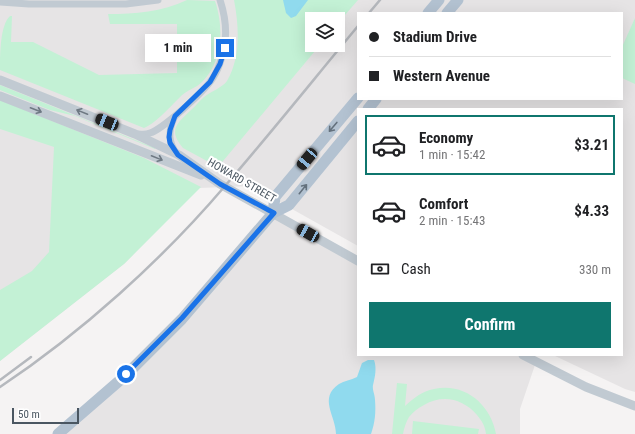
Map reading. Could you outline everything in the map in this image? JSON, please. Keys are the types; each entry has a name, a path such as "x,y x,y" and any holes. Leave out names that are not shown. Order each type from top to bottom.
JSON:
{"main road":[{"path":"429,12 439,0"},
{"path":"448,12 458,0"},
{"path":"274,213 275,197 357,99"},
{"path":"369,108 375,100"},
{"path":"58,434 126,374 182,318 274,213 289,205 357,122"}],"street":[{"path":"1,1 29,4 134,4 158,0"},
{"path":"135,134 144,134 154,131 175,116 210,82 220,64 225,48 226,27 224,11 220,0"},
{"name":"HOWARD STREET","path":"0,80 135,134 178,155 216,181 357,260"},
{"path":"0,96 216,181"},
{"path":"175,116 171,124 169,137 173,149 178,155"},
{"path":"525,356 586,387 635,406"}],"shaded area":[{"path":"0,0 635,0 635,392 625,389 555,356 623,356 623,108 357,108 357,245 251,186 199,188 125,263 0,361"},
{"path":"273,213 357,260 357,356 525,356 536,362 520,409 520,434 58,434 126,375"}],"green space":[{"path":"187,0 215,1 220,22 220,44 218,54 209,74 202,82 183,94 158,118 144,128 0,70 2,33 7,20 10,16 12,16 11,42 33,42 99,75 177,73 177,24 110,24 108,14 148,12"},
{"path":"234,0 358,0 345,15 345,12 305,12 305,52 314,52 218,167 183,148 178,141 175,131 182,119 204,97 227,81 232,72 237,52 237,20"},
{"path":"635,18 635,84 623,78 623,45"},
{"path":"0,85 155,149 75,116 50,110 0,90"},
{"path":"0,100 144,158 201,187 124,264 0,361 0,290 32,271 49,252 54,147 0,129"},
{"path":"397,383 407,384 405,406 422,393 434,389 456,389 466,393 475,398 489,414 496,434 486,434 480,419 465,405 445,399 431,402 420,407 409,417 403,434 392,434"},
{"path":"413,421 479,429 478,434 412,434"}],"water":[{"path":"283,0 308,0 296,16 291,18 286,13"},
{"path":"368,360 374,360 376,369 373,387 375,413 371,434 336,434 330,408 330,395 333,389 339,384 357,377 362,363"}],"railway":[{"path":"370,12 380,0"},
{"path":"0,387 30,366 90,319 175,241 201,214 242,166 357,27"},
{"path":"0,380 31,357"}],"route":[{"path":"126,374 201,298 274,213 220,184 178,155 170,143 169,137 171,124 175,116 210,82 220,64 225,48"}]}
